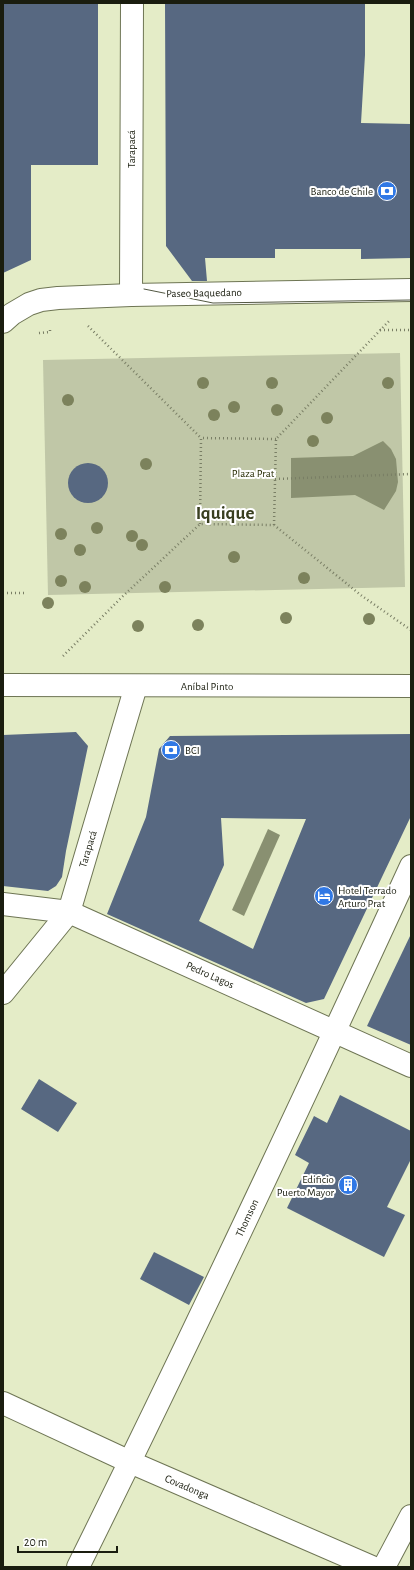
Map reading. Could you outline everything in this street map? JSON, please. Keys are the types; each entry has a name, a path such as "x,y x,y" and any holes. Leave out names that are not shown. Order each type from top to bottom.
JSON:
{"street":[{"name":"Tarapacá","path":"131,295 132,3"},
{"name":"Paseo Baquedano","path":"3,322 12,314 29,304 40,300 58,298 131,295 411,290"},
{"name":"Aníbal Pinto","path":"3,685 411,686"},
{"name":"Tarapacá","path":"3,993 69,912 136,686"},
{"name":"Thomson","path":"78,1567 130,1462 336,1032 411,866"},
{"name":"Pedro Lagos","path":"3,904 69,912 411,1066"},
{"name":"Covadonga","path":"3,1403 130,1462 372,1567"},
{"path":"384,1567 411,1516"}],"path":[{"path":"58,298 201,438 276,439"},
{"path":"274,525 276,439 394,315"},
{"path":"380,330 411,330"},
{"path":"200,524 201,438"},
{"path":"275,479 411,474"},
{"path":"35,685 122,596 200,524 274,525 362,596 411,630"},
{"path":"3,593 24,592"}],"green space":[{"name":"Plaza Prat","path":"400,353 405,587 48,595 43,360"}],"shaded area":[{"path":"383,441 391,449 396,459 398,482 396,491 384,510 355,495 291,498 291,458 353,456"},
{"path":"268,829 280,835 244,916 232,910"}],"building":[{"path":"3,3 98,3 98,165 31,165 31,260 3,273"},
{"path":"165,3 365,3 365,55 361,123 411,124 411,258 361,259 361,249 275,249 275,258 205,258 207,281 192,281 166,246"},
{"path":"84,463 92,463 99,466 105,472 108,483 105,494 99,500 92,503 84,503 77,500 71,494 68,487 68,479 71,472 77,466"},
{"path":"76,732 88,746 62,877 56,886 48,891 3,886 3,735"},
{"name":"Hotel Terrado Arturo Prat","path":"411,734 411,816 324,999 306,1003 107,914 146,817 159,749 170,736","holes":["221,818 306,819 253,949 199,921 224,865"]},
{"path":"411,934 411,1045 367,1026"},
{"path":"39,1079 77,1103 58,1132 21,1109"},
{"name":"Edificio Puerto Mayor","path":"340,1095 411,1131 411,1159 387,1207 405,1215 384,1257 287,1208 309,1163 295,1155 314,1116 327,1123"},
{"path":"154,1252 204,1277 189,1305 140,1279"}],"tram line":[{"path":"144,289 213,303 411,300"}],"place":[{"name":"Banco de Chile","path":"387,191"},
{"name":"BCI","path":"171,750"},
{"name":"Hotel Terrado Arturo Prat","path":"324,896"},
{"name":"Edificio Puerto Mayor","path":"348,1185"}],"district":[{"name":"Iquique","path":"225,513"}]}
